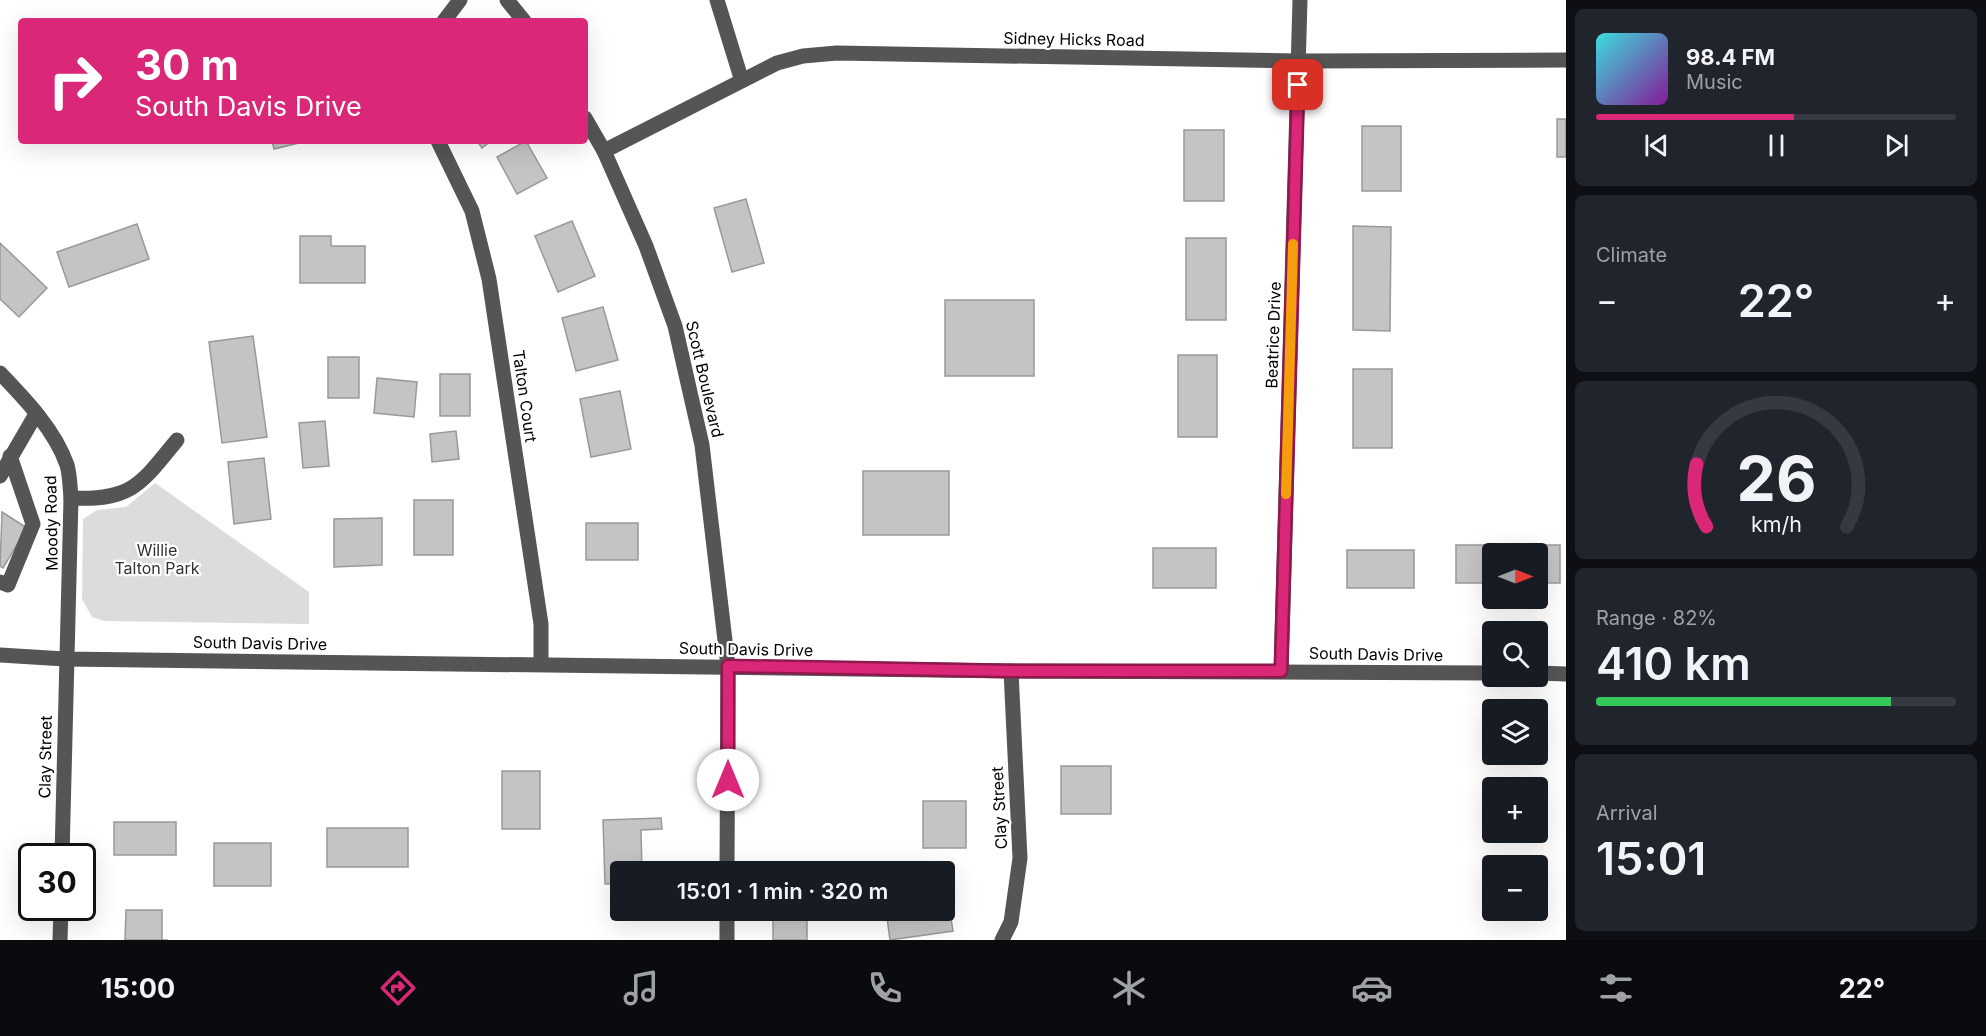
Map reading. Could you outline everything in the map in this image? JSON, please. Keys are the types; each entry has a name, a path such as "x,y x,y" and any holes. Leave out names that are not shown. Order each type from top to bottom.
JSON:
{"street":[{"path":"446,18 460,0"},
{"path":"507,0 522,18"},
{"path":"717,0 741,78"},
{"name":"Beatrice Drive","path":"1281,671 1300,0"},
{"name":"Sidney Hicks Road","path":"604,151 741,78 777,63 803,56 837,53 1299,61 1566,60"},
{"name":"Scott Boulevard","path":"588,123 604,151 646,246 675,326 702,445 728,666 727,861"},
{"name":"Talton Court","path":"439,144 472,211 489,279 541,624 541,664"},
{"name":"Moody Road","path":"0,373 36,414 55,440 67,466 71,498 65,659"},
{"path":"0,476 36,414"},
{"path":"71,498 120,496 144,481 177,440"},
{"path":"0,582 8,585 33,524 10,456"},
{"name":"South Davis Drive","path":"0,655 65,659 1011,671 1482,673"},
{"name":"Clay Street","path":"62,843 65,659"},
{"name":"Clay Street","path":"1002,940 1011,922 1020,858 1011,671"},
{"path":"1548,673 1566,674"},
{"path":"60,940 61,921"},
{"path":"727,921 727,940"}],"green space":[{"name":"Willie Talton Park","path":"155,483 309,592 309,624 104,621 92,617 82,599 83,519 97,510 126,507"}],"building":[{"path":"1557,119 1566,119 1566,157 1557,157"},
{"path":"1362,126 1401,126 1401,191 1362,191"},
{"path":"1184,130 1224,130 1224,201 1184,201"},
{"path":"273,144 295,144 274,149"},
{"path":"521,144 528,144 547,178 517,194 497,157"},
{"path":"746,199 764,263 732,272 714,208"},
{"path":"572,221 595,276 558,292 535,236"},
{"path":"137,224 149,259 69,287 57,252"},
{"path":"1353,226 1391,227 1390,331 1353,330"},
{"path":"300,236 331,236 331,246 365,246 365,283 300,283"},
{"path":"1186,238 1226,238 1226,320 1186,320"},
{"path":"0,243 47,288 19,317 0,299"},
{"path":"945,300 1034,300 1034,376 945,376"},
{"path":"603,307 618,360 576,371 562,318"},
{"path":"253,336 267,437 222,443 209,342"},
{"path":"1178,355 1217,355 1217,437 1178,437"},
{"path":"328,357 359,357 359,398 328,398"},
{"path":"1353,369 1392,369 1392,448 1353,448"},
{"path":"440,374 470,374 470,416 440,416"},
{"path":"377,378 417,382 414,417 374,413"},
{"path":"620,391 631,449 591,457 580,399"},
{"path":"325,421 329,466 303,468 299,423"},
{"path":"456,431 459,459 432,462 430,434"},
{"path":"264,458 271,519 234,524 228,462"},
{"path":"863,471 949,471 949,535 863,535"},
{"path":"414,500 453,500 453,555 414,555"},
{"path":"2,512 27,528 3,568 0,566"},
{"path":"382,518 382,565 334,567 334,519"},
{"path":"586,523 638,523 638,560 586,560"},
{"path":"1456,545 1482,545 1482,583 1456,583"},
{"path":"1548,545 1560,545 1560,583 1548,583"},
{"path":"1153,548 1216,548 1216,588 1153,588"},
{"path":"1347,550 1414,550 1414,588 1347,588"},
{"path":"1061,766 1111,766 1111,814 1061,814"},
{"path":"502,771 540,771 540,829 502,829"},
{"path":"923,801 966,801 966,848 923,848"},
{"path":"661,818 662,829 641,830 642,861 610,861 610,884 605,884 603,820"},
{"path":"114,822 176,822 176,855 114,855"},
{"path":"327,828 408,828 408,867 327,867"},
{"path":"214,843 271,843 271,886 214,886"},
{"path":"126,910 162,910 162,940 125,940"},
{"path":"773,921 807,921 807,940 773,940"},
{"path":"887,921 951,921 953,931 890,940"}],"slow traffic":[{"path":"1286,494 1293,244"}],"route":[{"path":"728,780 728,666 1011,671 1281,671 1298,85"}]}
